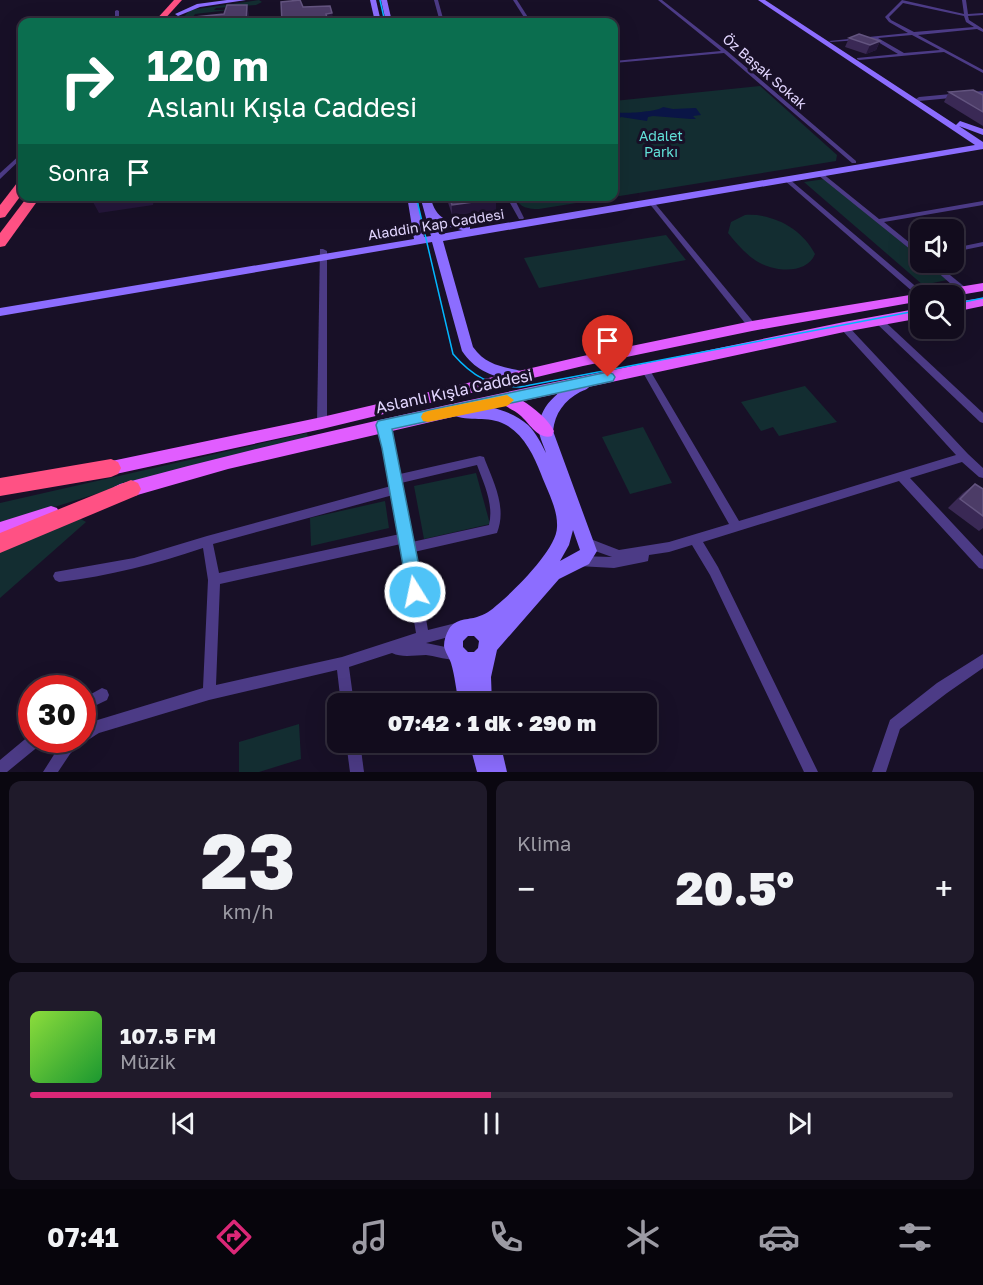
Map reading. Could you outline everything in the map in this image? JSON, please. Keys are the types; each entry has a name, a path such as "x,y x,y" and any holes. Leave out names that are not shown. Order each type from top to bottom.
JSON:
{"highway":[{"path":"162,18 178,0"},
{"path":"174,18 188,0"},
{"path":"0,202 18,180"},
{"path":"0,214 18,191"},
{"path":"0,228 21,201"},
{"path":"0,243 31,201"},
{"path":"0,486 111,468"},
{"path":"0,543 131,489"}],"main road":[{"path":"964,290 983,287"},
{"name":"Aslanlı Kışla Caddesi","path":"0,495 520,376 752,326 910,298"},
{"path":"964,305 983,302"},
{"name":"Aslanlı Kışla Caddesi","path":"0,530 131,489 228,462 383,425 910,315"},
{"path":"448,394 475,392 499,395 525,410 546,431"}],"street":[{"path":"208,0 243,0"},
{"path":"372,0 377,18"},
{"path":"384,0 388,18"},
{"path":"436,0 441,18"},
{"path":"515,0 527,18"},
{"name":"Öz Başak Sokak","path":"660,0 854,162"},
{"path":"761,0 982,143"},
{"path":"768,0 860,59 953,124 983,132"},
{"path":"964,0 967,21 983,31"},
{"path":"178,14 216,1"},
{"path":"983,14 965,15 904,1 887,17 890,21 983,72"},
{"path":"117,10 117,18"},
{"path":"831,41 977,28"},
{"path":"873,38 903,55"},
{"path":"860,59 945,51"},
{"path":"860,59 945,51"},
{"path":"618,62 725,52"},
{"path":"919,99 983,93"},
{"path":"953,124 958,136 954,148 983,152"},
{"name":"Aladdin Kap Caddesi","path":"0,304 651,202 820,174 982,143"},
{"name":"Aladdin Kap Caddesi","path":"463,232 520,218 854,162 954,148"},
{"path":"0,177 18,159"},
{"path":"820,174 910,247"},
{"path":"786,179 910,286"},
{"path":"413,201 420,239"},
{"path":"426,201 467,348 472,356 487,369 520,376"},
{"path":"512,201 520,218"},
{"path":"651,202 752,326"},
{"path":"879,221 983,203"},
{"path":"428,211 440,221 463,232"},
{"path":"440,257 449,241 463,232"},
{"path":"964,248 983,244"},
{"path":"322,423 323,254"},
{"name":"Aladdin Kap Caddesi","path":"0,312 323,254"},
{"path":"942,273 957,285"},
{"path":"878,320 983,419"},
{"path":"844,327 964,457 983,474"},
{"path":"645,369 736,526"},
{"path":"383,651 416,648 458,656 474,662 484,656 487,648 547,579 559,568 588,556 588,543 546,431 548,416 558,399 590,382"},
{"path":"446,413 473,411 498,414 527,432 540,452 563,512 566,528 563,542 564,554 576,561 624,562 669,546 964,457"},
{"path":"383,425 396,484 423,637"},
{"path":"59,576 92,573 177,552 207,541 480,460 496,511 497,520 493,529 406,543 214,580"},
{"path":"902,477 983,564"},
{"path":"466,693 458,656 453,646 459,630 471,627 505,610 569,536 577,535 588,543 618,555 669,546"},
{"path":"695,538 714,571 811,772"},
{"path":"207,541 214,580 209,693"},
{"path":"96,727 209,693 342,663 423,637 471,627 485,634 487,648 481,677 482,693"},
{"path":"879,772 895,725 942,688 983,660"},
{"path":"342,663 346,693"},
{"path":"96,698 102,695"},
{"path":"0,769 19,753"},
{"path":"50,772 63,753"},
{"path":"354,753 357,772"},
{"path":"482,753 488,772"},
{"path":"492,753 496,772"}],"green space":[{"path":"259,0 262,2 256,5 216,8 214,10 229,10 195,14 192,18 183,18 190,10"},
{"name":"Adalet Parkı","path":"760,86 837,155 836,161 618,196 618,101"},
{"path":"825,179 910,249 910,273 939,273 947,280 923,285 804,182"},
{"name":"Adalet Parkı","path":"517,201 588,201 539,209 531,209"},
{"path":"745,215 766,217 785,224 802,237 815,254 805,265 791,269 767,266 756,260 743,250 728,233 731,222"},
{"path":"666,235 686,260 539,288 524,258"},
{"path":"805,386 837,422 779,436 773,427 761,431 741,402"},
{"path":"643,427 672,483 630,494 602,437"},
{"path":"307,433 308,438 115,488 0,524 0,503"},
{"path":"476,473 490,524 424,539 414,486"},
{"path":"385,501 389,528 311,546 310,518"},
{"path":"79,518 86,522 0,598 0,551"},
{"path":"299,724 301,759 259,772 239,772 239,742"}],"shaded area":[{"path":"663,107 696,108 701,115 693,116 696,119 653,116 648,117 647,121 621,117 618,120 618,112"}],"building":[{"path":"300,0 303,7 330,6 332,13 326,14 327,18 282,18 281,2"},
{"path":"227,5 247,5 246,18 195,18 195,17 224,14"},
{"path":"859,34 880,41 870,45 849,38"},
{"path":"973,90 983,95 983,112 949,92"},
{"path":"451,201 481,201 452,205"},
{"path":"975,484 983,489 983,516 960,499"}],"tram line":[{"path":"380,0 384,18"},
{"path":"417,201 453,354 475,374 500,385 520,387 910,312"},
{"path":"964,302 983,298"}],"slow traffic":[{"path":"428,417 507,400"}],"route":[{"path":"415,592 390,448 383,425 608,377"}]}
